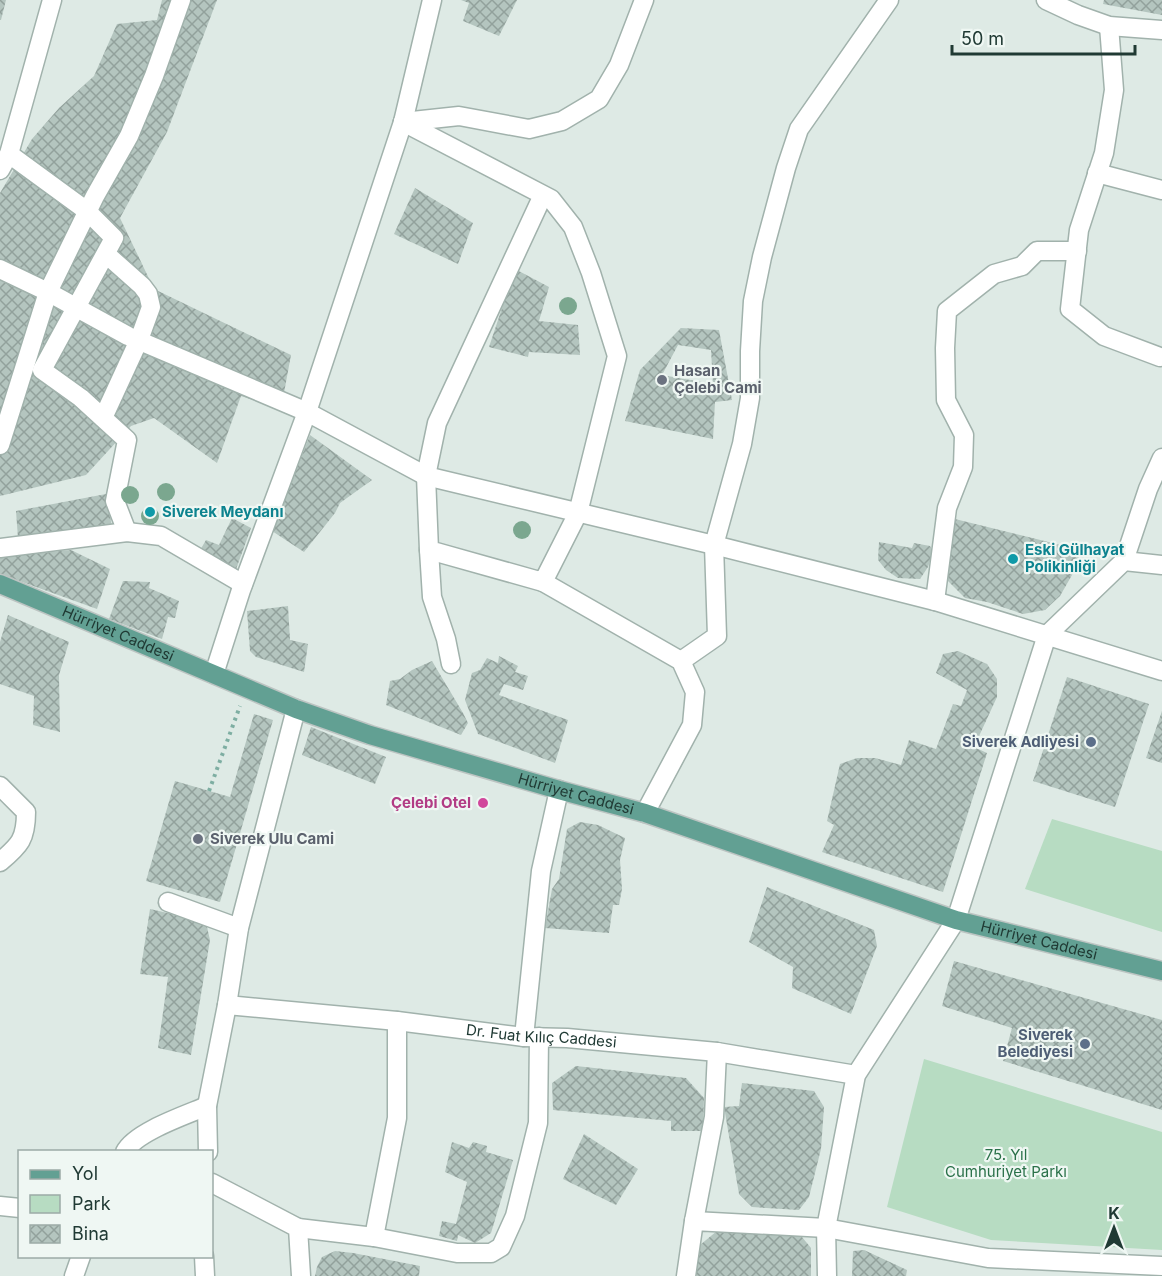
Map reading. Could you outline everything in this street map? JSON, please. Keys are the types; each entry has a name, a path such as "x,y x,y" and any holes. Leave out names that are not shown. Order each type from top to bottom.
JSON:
{"main road":[{"name":"Hürriyet Caddesi","path":"0,584 296,709 370,735 645,813 956,920 1162,971"}],"street":[{"path":"52,0 5,162 87,211 114,238 42,370 81,398 127,440 115,501 127,532"},
{"path":"0,445 48,292 87,211 129,136 158,66 181,0"},
{"path":"214,674 243,584 307,412 403,122 432,0"},
{"path":"403,122 459,116 529,129 562,121 599,99 619,65 644,0"},
{"path":"681,661 717,636 714,545 742,444 750,398 753,301 762,257 786,168 800,129 889,0"},
{"path":"1046,0 1109,26 1162,30"},
{"path":"1109,26 1114,90 1104,153 1079,230 1070,309 1104,336 1160,357"},
{"path":"403,122 551,198 573,227 591,273 617,356 578,513 543,582"},
{"path":"1097,173 1162,190"},
{"path":"451,664 446,639 432,597 426,476 437,423 543,195"},
{"path":"935,601 947,508 963,467 964,435 946,400 947,311 994,274 1022,266 1037,251 1077,251"},
{"path":"103,418 139,340 151,307 148,294 142,286 106,254"},
{"path":"0,269 139,340 307,412 426,476 935,601 1162,671"},
{"path":"827,1276 826,1228 856,1075 956,920 1047,635 1124,561 1148,489 1162,458"},
{"path":"0,548 127,532 161,536 243,584"},
{"path":"429,550 543,582 681,661 694,692 692,725 645,813"},
{"path":"1124,561 1162,565"},
{"path":"208,1150 207,1106 227,1005 239,928 296,709"},
{"path":"0,786 26,812 26,831 16,849 0,862"},
{"path":"213,1184 298,1228 374,1237 457,1253 491,1253 501,1247 514,1216 538,1124 532,1037 541,871 559,790"},
{"path":"168,902 239,928"},
{"name":"Dr. Fuat Kılıç Caddesi","path":"227,1005 397,1021 532,1037 717,1053 856,1075"},
{"path":"374,1237 397,1118 397,1021"},
{"path":"686,1276 714,1116 717,1053"},
{"path":"126,1150 129,1145 164,1124 207,1106"},
{"path":"0,1206 18,1208"},
{"path":"694,1221 826,1228 988,1258 1162,1266"},
{"path":"298,1228 301,1276"},
{"path":"74,1276 81,1258"},
{"path":"204,1258 205,1276"}],"path":[{"path":"210,791 246,688"}],"green space":[{"path":"1052,819 1162,851 1162,932 1025,889"},
{"name":"75. Yıl Cumhuriyet Parkı","path":"924,1059 1162,1132 1162,1250 991,1240 887,1207"}],"building":[{"path":"0,0 6,0 1,20 0,20"},
{"path":"162,0 217,0 167,132 120,218 154,289 291,355 281,409 241,396 217,463 154,418 131,426 86,475 0,496 0,193 32,139 59,108 94,76 117,24 157,20"},
{"path":"461,0 517,0 499,36 463,21 469,3"},
{"path":"1104,0 1162,0 1162,15 1103,4"},
{"path":"415,188 473,223 458,264 394,234"},
{"path":"515,269 549,287 539,321 578,325 580,355 529,352 528,357 489,347"},
{"name":"Hasan Çelebi Cami","path":"681,328 719,330 732,400 715,402 713,439 625,421 640,370","holes":["678,345 711,350 713,384 662,375"]},
{"path":"310,435 372,480 340,503 335,513 304,552 272,531"},
{"path":"106,494 112,527 18,538 16,511"},
{"path":"232,518 251,528 235,572 199,552 206,540 219,545"},
{"name":"Eski Gülhayat Polikinliği","path":"955,519 1081,550 1076,568 1060,596 1045,610 1023,614 987,602 965,598 945,578"},
{"path":"879,542 912,548 914,543 930,546 933,552 928,567 920,579 898,578 886,570 878,560"},
{"path":"71,550 110,569 97,609 0,574 0,557"},
{"path":"123,581 150,582 149,588 179,601 175,618 168,617 162,639 109,619"},
{"path":"288,606 290,640 308,644 304,672 256,657 250,651 247,611"},
{"path":"8,615 69,642 59,675 60,732 33,725 34,696 0,684 0,642"},
{"path":"958,651 987,664 997,679 997,697 974,747 987,753 943,892 822,852 834,825 827,821 840,764 857,758 875,758 901,765 909,740 936,749 953,704 961,706 967,690 936,673 943,654"},
{"path":"499,656 518,666 515,672 528,676 523,690 504,684 499,695 568,720 555,763 478,734 465,700 472,673 480,670 487,658 498,663"},
{"path":"432,661 468,723 461,735 386,705 390,681 400,679 412,670"},
{"name":"Siverek Adliyesi","path":"1067,677 1149,704 1115,807 1033,781"},
{"path":"1162,711 1162,763 1146,758"},
{"name":"Siverek Ulu Cami","path":"254,714 273,720 220,902 146,881 175,781 230,797"},
{"path":"311,727 386,757 375,784 302,755"},
{"path":"580,822 598,825 625,838 620,860 622,889 619,905 613,905 609,933 545,928 552,889 559,879 567,829"},
{"path":"767,887 874,930 877,946 851,1014 792,988 793,967 749,942"},
{"path":"150,909 203,921 207,927 210,940 191,1055 158,1048 168,977 140,974"},
{"name":"Siverek Belediyesi","path":"954,961 1162,1020 1162,1110 1003,1061 1012,1028 942,1006"},
{"path":"576,1066 686,1078 704,1098 703,1131 671,1131 671,1121 553,1110 552,1083"},
{"path":"742,1083 814,1091 824,1107 821,1149 809,1197 799,1210 752,1207 739,1194 724,1107 739,1106"},
{"path":"584,1134 638,1169 616,1205 563,1179"},
{"path":"452,1142 469,1148 473,1142 487,1146 486,1152 513,1160 491,1233 475,1243 458,1235 457,1241 439,1236 442,1221 456,1224 467,1182 445,1172"},
{"path":"717,1231 787,1231 802,1237 811,1248 811,1276 697,1276 695,1272 700,1245"},
{"path":"864,1250 907,1270 906,1276 852,1276 853,1251"},
{"path":"335,1251 420,1266 419,1276 315,1276 322,1257"}],"place":[{"name":"Hasan Çelebi Cami","path":"662,380"},
{"name":"Siverek Meydanı","path":"150,512"},
{"name":"Eski Gülhayat Polikinliği","path":"1013,559"},
{"name":"Siverek Adliyesi","path":"1091,742"},
{"name":"Çelebi Otel","path":"483,803"},
{"name":"Siverek Ulu Cami","path":"198,839"},
{"name":"Siverek Belediyesi","path":"1085,1044"}]}
